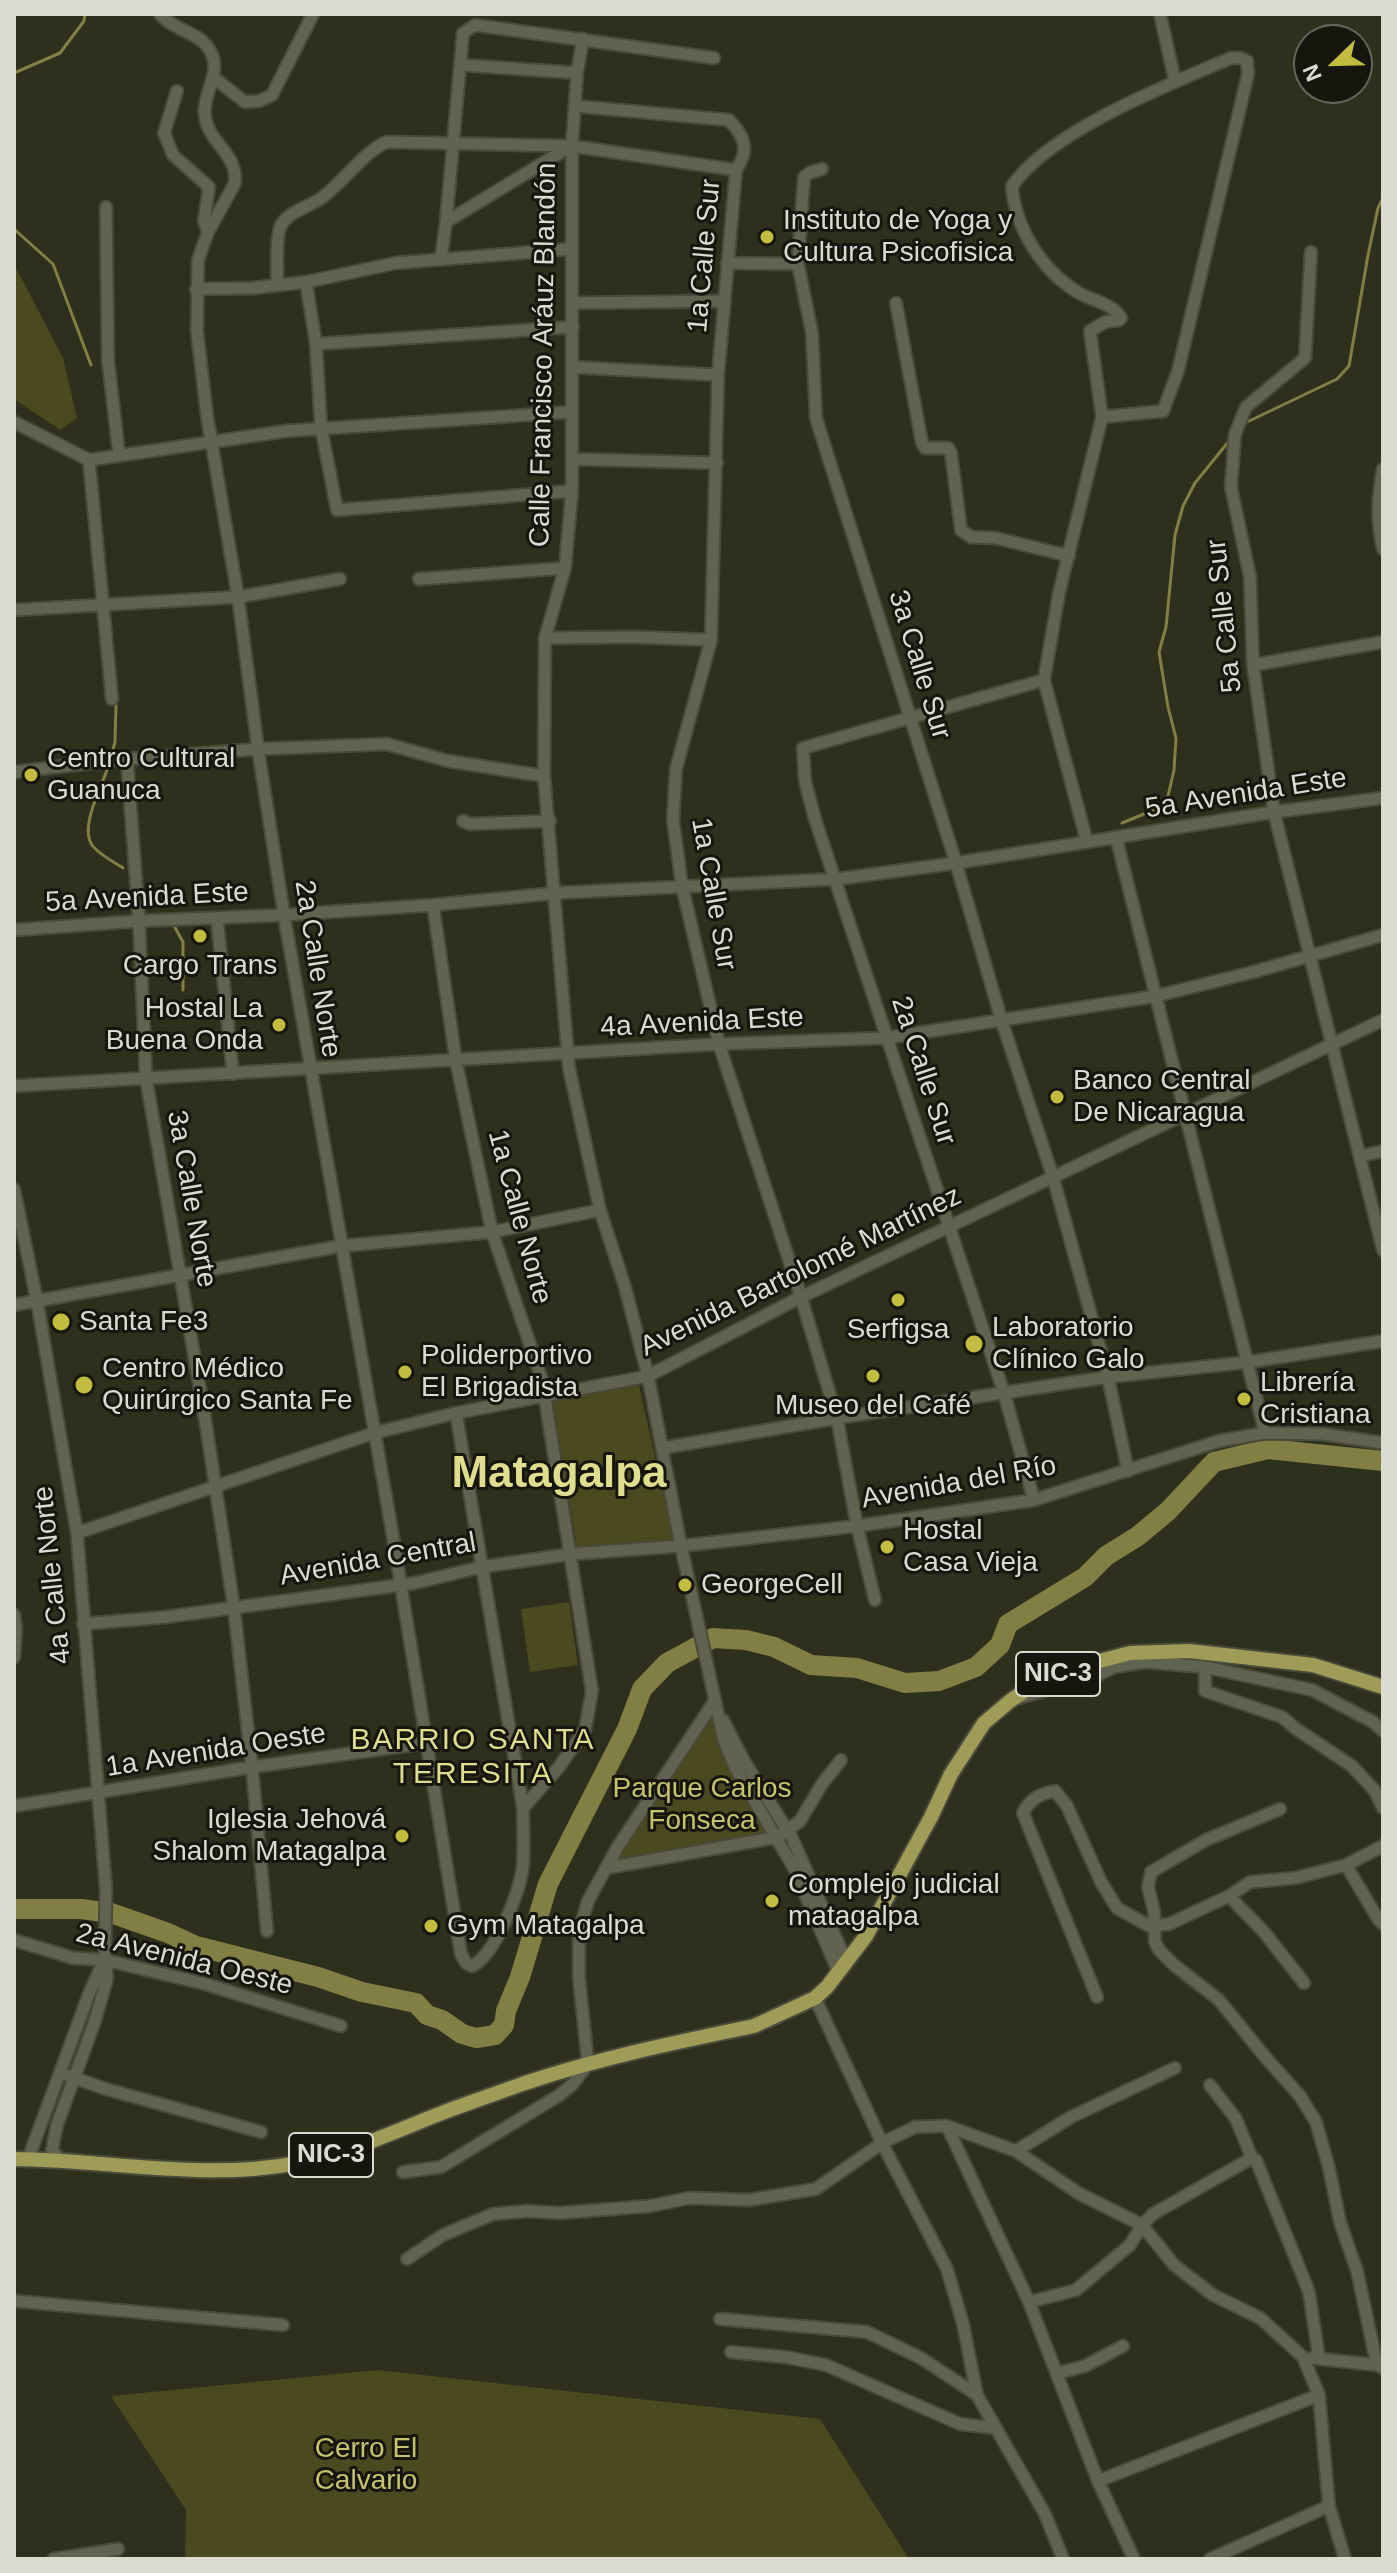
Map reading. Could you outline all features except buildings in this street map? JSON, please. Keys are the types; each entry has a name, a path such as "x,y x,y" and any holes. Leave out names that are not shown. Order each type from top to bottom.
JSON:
{"main road":[{"name":"NIC-3","path":"21,2159 223,2171 297,2163 353,2149 437,2115 588,2064 754,2026 815,1998 872,1926 951,1774 984,1723 1033,1685 1094,1661 1130,1653 1174,1651 1313,1665 1383,1687"}],"street":[{"path":"160,14 175,28 206,44 213,59 214,78 245,102 259,101 272,95 313,14"},
{"path":"1160,14 1175,81"},
{"path":"441,259 455,142 463,33 475,25 714,58"},
{"name":"Calle Francisco Aráuz Blandón","path":"583,39 577,73 572,146 572,491 565,568 545,638 544,776 567,1054 600,1210 625,1287 648,1376 714,1702"},
{"path":"1087,842 1044,680 1059,593 1102,417 1090,331 1095,326 1121,318 1114,309 1078,292 1052,272 1030,245 1013,200 1012,186 1038,156 1066,138 1175,81 1231,58 1240,58 1247,61 1249,67 1178,371 1163,411 1102,417"},
{"path":"462,65 577,73"},
{"name":"2a Calle Norte","path":"214,78 205,116 210,130 234,165 235,183 208,232 198,260 197,331 207,416 214,443 258,749 309,1069 401,1584 461,1954 472,1966 488,1952 511,1907 523,1868 523,1808"},
{"path":"177,91 164,133 173,155 209,187 204,221 208,232"},
{"name":"1a Calle Sur","path":"575,106 729,120 740,131 745,143 745,153 736,170 718,375 711,640 676,769 673,820 682,886 719,1044 837,1418 857,1526 875,1600"},
{"path":"277,285 280,228 286,219 342,183 372,150 387,142 572,146 736,170"},
{"path":"446,222 572,146"},
{"name":"3a Calle Sur","path":"822,169 804,177 798,264 812,333 816,418 956,863 1002,1022 1053,1177 1108,1377 1128,1471"},
{"path":"106,207 108,360 119,454"},
{"path":"196,289 306,282 396,263 570,249"},
{"name":"5a Calle Sur","path":"1311,252 1305,358 1246,407 1235,434 1231,487 1250,577 1253,665 1274,812 1383,1250"},
{"path":"727,263 798,264"},
{"path":"306,282 316,344 321,427 337,510 572,491"},
{"path":"573,303 725,301"},
{"path":"896,303 922,443 925,448 948,448 951,453 961,530 971,537 996,538 1069,556"},
{"path":"316,344 573,327"},
{"path":"572,367 718,375"},
{"path":"14,422 89,460 321,427 572,412"},
{"path":"572,459 717,463"},
{"path":"89,460 112,699"},
{"path":"1383,469 1377,497 1383,549"},
{"path":"419,579 565,568"},
{"path":"14,610 238,597 340,579"},
{"path":"545,638 711,640"},
{"path":"1253,665 1383,642"},
{"path":"910,717 1044,680"},
{"name":"2a Calle Sur","path":"910,717 803,748 805,781 886,1038 1004,1393 1034,1500"},
{"path":"14,772 258,749 387,744 448,761 544,776"},
{"name":"3a Calle Norte","path":"116,760 139,921 146,1078 204,1412 234,1608 267,1931"},
{"name":"5a Avenida Este","path":"14,930 433,905 556,893 837,879 1383,798"},
{"path":"463,821 470,824 550,821"},
{"path":"1116,837 1265,1433"},
{"name":"1a Calle Norte","path":"433,905 456,1061 492,1232 542,1380 592,1691 585,1730 559,1767 523,1808"},
{"path":"217,918 233,1074"},
{"name":"4a Avenida Este","path":"14,1086 719,1044 886,1038 1156,996 1383,935"},
{"name":"Avenida Bartolomé Martínez","path":"77,1533 374,1433 456,1413 648,1376 801,1297 1383,1020"},
{"path":"1361,1156 1383,1151"},
{"name":"4a Calle Norte","path":"14,1189 37,1301 77,1533 106,1889 107,1979 52,2143 55,2156 60,2160"},
{"path":"14,1305 341,1246 492,1232 600,1210"},
{"path":"663,1448 1108,1377 1249,1362 1383,1341"},
{"path":"456,1413 523,1808"},
{"name":"Avenida del Río","path":"681,1546 857,1526 1034,1500 1219,1441 1265,1433 1323,1434 1383,1443"},
{"name":"Avenida Central","path":"83,1624 234,1608 401,1584 481,1567 571,1554 681,1546"},
{"path":"14,1615 14,1657"},
{"path":"1010,1701 1063,1687 1114,1667 1145,1662 1205,1667 1312,1690 1373,1722 1383,1731"},
{"path":"1205,1667 1205,1691 1282,1717 1352,1766 1375,1791 1383,1808"},
{"path":"403,2172 441,2167 459,2157 558,2096 572,2085 588,2064 579,1978 579,1931 588,1901 617,1848 714,1702 783,1834 825,1944 842,1966"},
{"name":"1a Avenida Oeste","path":"14,1806 252,1767 426,1743"},
{"path":"607,1868 783,1834 800,1821 841,1760"},
{"path":"1097,1997 1023,1813 1028,1803 1041,1794 1055,1791 1067,1806 1101,1882 1117,1908 1153,1927 1169,1924 1229,1896 1250,1882 1295,1878 1346,1865 1383,1846"},
{"path":"1280,1809 1206,1840 1151,1872 1148,1887 1159,1950 1219,2000 1300,2096 1316,2122 1380,2367 1303,2357"},
{"path":"1346,1865 1383,1924"},
{"path":"1229,1896 1264,1932 1304,1983"},
{"name":"2a Avenida Oeste","path":"14,1940 73,1958 105,1955 341,2026"},
{"name":"4a Calle Norte","path":"21,2159 60,2074 105,1955"},
{"path":"815,1998 882,2143 947,2269 963,2324 977,2395 1045,2514 1063,2559"},
{"path":"1016,2151 1071,2117 1175,2068"},
{"path":"60,2074 261,2132"},
{"path":"1210,2085 1236,2119 1252,2158 1256,2160 1309,2292 1319,2358"},
{"path":"947,2126 1029,2302 1098,2481 1134,2559"},
{"path":"407,2259 443,2235 493,2214 650,2206 689,2198 749,2200 816,2189 882,2143 915,2127 947,2126 1016,2151 1078,2193 1142,2225 1174,2265 1213,2295 1260,2318 1303,2357 1319,2395 1329,2506 1345,2559"},
{"path":"1029,2302 1076,2290 1130,2245 1153,2214 1252,2158"},
{"path":"14,2301 283,2325"},
{"path":"720,2319 867,2332 921,2358 977,2395"},
{"path":"1058,2373 1085,2366 1123,2346"},
{"path":"731,2352 826,2365 960,2424 996,2428"},
{"path":"1098,2481 1319,2395"},
{"path":"1210,2559 1329,2506"},
{"path":"54,2559 118,2549"}],"green space":[{"path":"14,264 63,358 77,418 60,430 14,399"},
{"path":"639,1385 674,1542 577,1548 553,1401"},
{"path":"569,1602 578,1665 530,1672 521,1609"},
{"name":"Parque Carlos Fonseca","path":"714,1702 724,1741 778,1837 607,1868"},
{"name":"Cerro El Calvario","path":"377,2370 820,2419 909,2559 185,2559 186,2510 111,2396"}],"waterway":[{"path":"14,73 60,53 84,21 85,14"},
{"path":"1245,423 1337,379 1349,366 1368,255 1383,198"},
{"path":"14,229 53,264 91,365"},
{"path":"1122,823 1161,807 1168,796 1176,738 1159,652 1166,627 1175,535 1183,506 1195,483 1229,441"},
{"path":"111,757 115,742 116,705"},
{"path":"109,764 93,805 89,837 98,852 123,868"},
{"path":"150,894 150,902"},
{"path":"172,922 183,942 183,990"},
{"path":"1266,1441 1268,1449"},
{"path":"14,1909 81,1909 111,1913 196,1946 318,1977 362,1992 416,2003 427,2015 442,2020 462,2034 476,2038 495,2035 504,2025 548,1884 627,1729 642,1689 667,1663 713,1638 746,1640 774,1647 811,1665 857,1668 905,1683 939,1681 976,1667 1000,1645 1008,1624 1085,1577 1106,1556 1138,1536 1168,1511 1214,1462 1268,1449 1383,1461"}],"place":[{"name":"Instituto de Yoga y Cultura Psicofisica","path":"767,237"},
{"name":"Centro Cultural Guanuca","path":"31,775"},
{"name":"Cargo Trans","path":"200,936"},
{"name":"Hostal La Buena Onda","path":"279,1025"},
{"name":"Banco Central De Nicaragua","path":"1057,1097"},
{"name":"Serfigsa","path":"898,1300"},
{"name":"Santa Fe3","path":"61,1322"},
{"name":"Laboratorio Clínico Galo","path":"974,1344"},
{"name":"Poliderportivo El Brigadista","path":"405,1372"},
{"name":"Museo del Café","path":"873,1376"},
{"name":"Centro Médico Quirúrgico Santa Fe","path":"84,1385"},
{"name":"Librería Cristiana","path":"1244,1399"},
{"name":"Hostal Casa Vieja","path":"887,1547"},
{"name":"GeorgeCell","path":"685,1585"},
{"name":"Iglesia Jehová Shalom Matagalpa","path":"402,1836"},
{"name":"Complejo judicial matagalpa","path":"772,1901"},
{"name":"Gym Matagalpa","path":"431,1926"}],"district":[{"name":"Matagalpa","path":"559,1475"},
{"name":"BARRIO SANTA TERESITA","path":"473,1758"}]}
